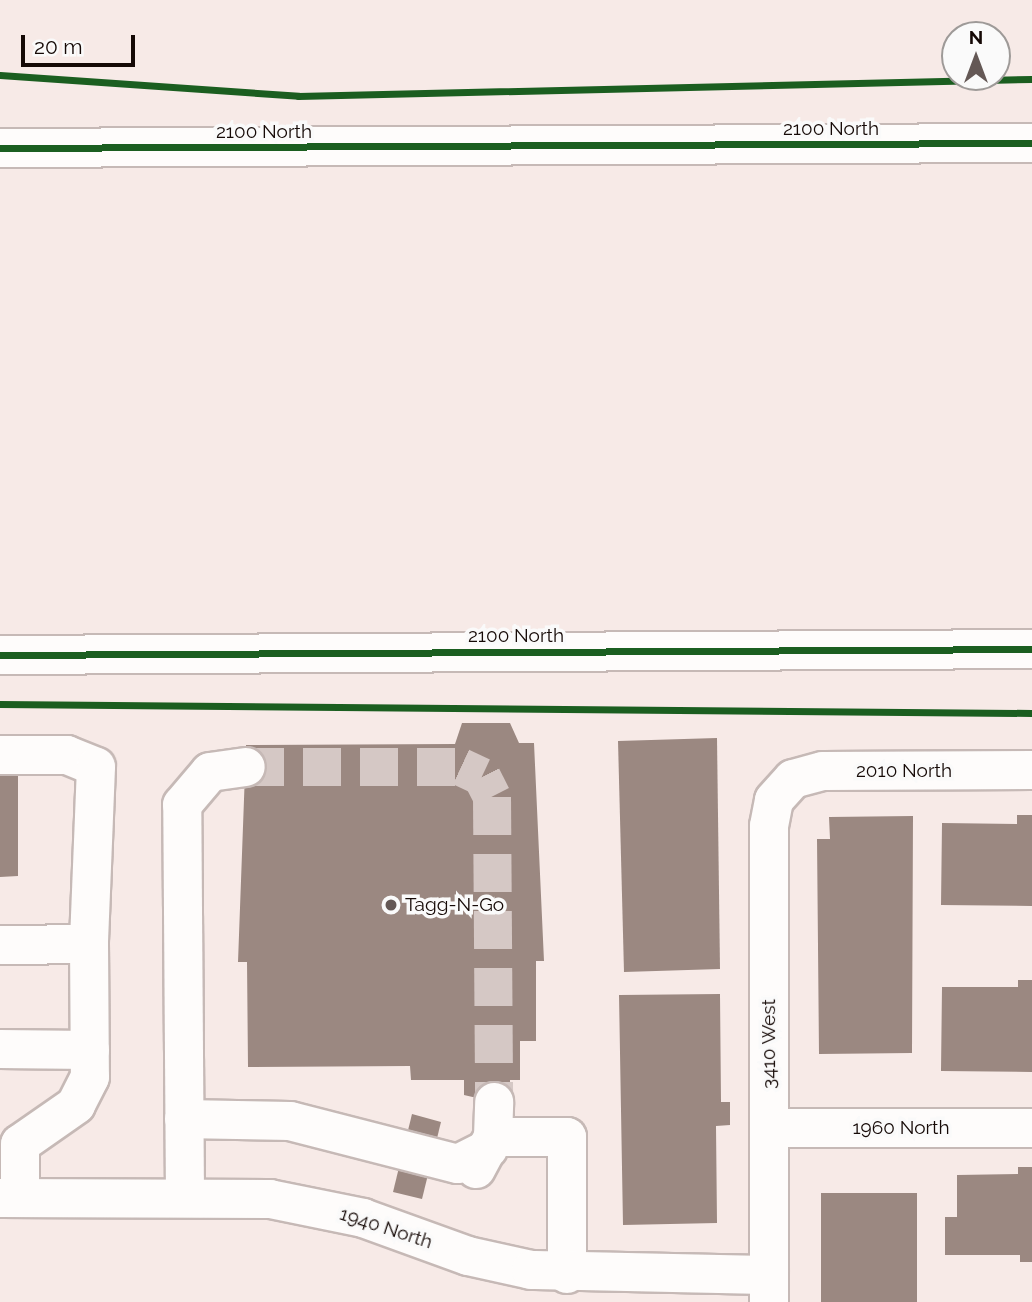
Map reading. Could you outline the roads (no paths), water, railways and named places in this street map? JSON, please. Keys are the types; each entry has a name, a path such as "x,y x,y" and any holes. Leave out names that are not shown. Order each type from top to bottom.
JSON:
{"main road":[{"name":"2100 North","path":"0,148 1032,143"},
{"name":"2100 North","path":"0,655 1032,649"},
{"path":"0,755 67,755 96,767 89,944 90,1077 76,1105 10,1144 10,1198"},
{"path":"185,1197 182,805 210,772 246,767"},
{"name":"2010 North","path":"782,789 824,771 1032,770"},
{"name":"3410 West","path":"769,1288 769,826 782,789"},
{"path":"0,945 89,944"},
{"path":"0,1049 90,1050"},
{"path":"184,1119 385,1129 492,1130 567,1138 567,1274"},
{"name":"1960 North","path":"769,1128 1032,1128"},
{"name":"1940 North","path":"10,1198 185,1197 317,1206 499,1265 567,1274 769,1288"}],"tunnel":[{"path":"246,767 461,767 482,777 492,797 494,1102"}],"place":[{"name":"Tagg-N-Go","path":"391,905"}]}
